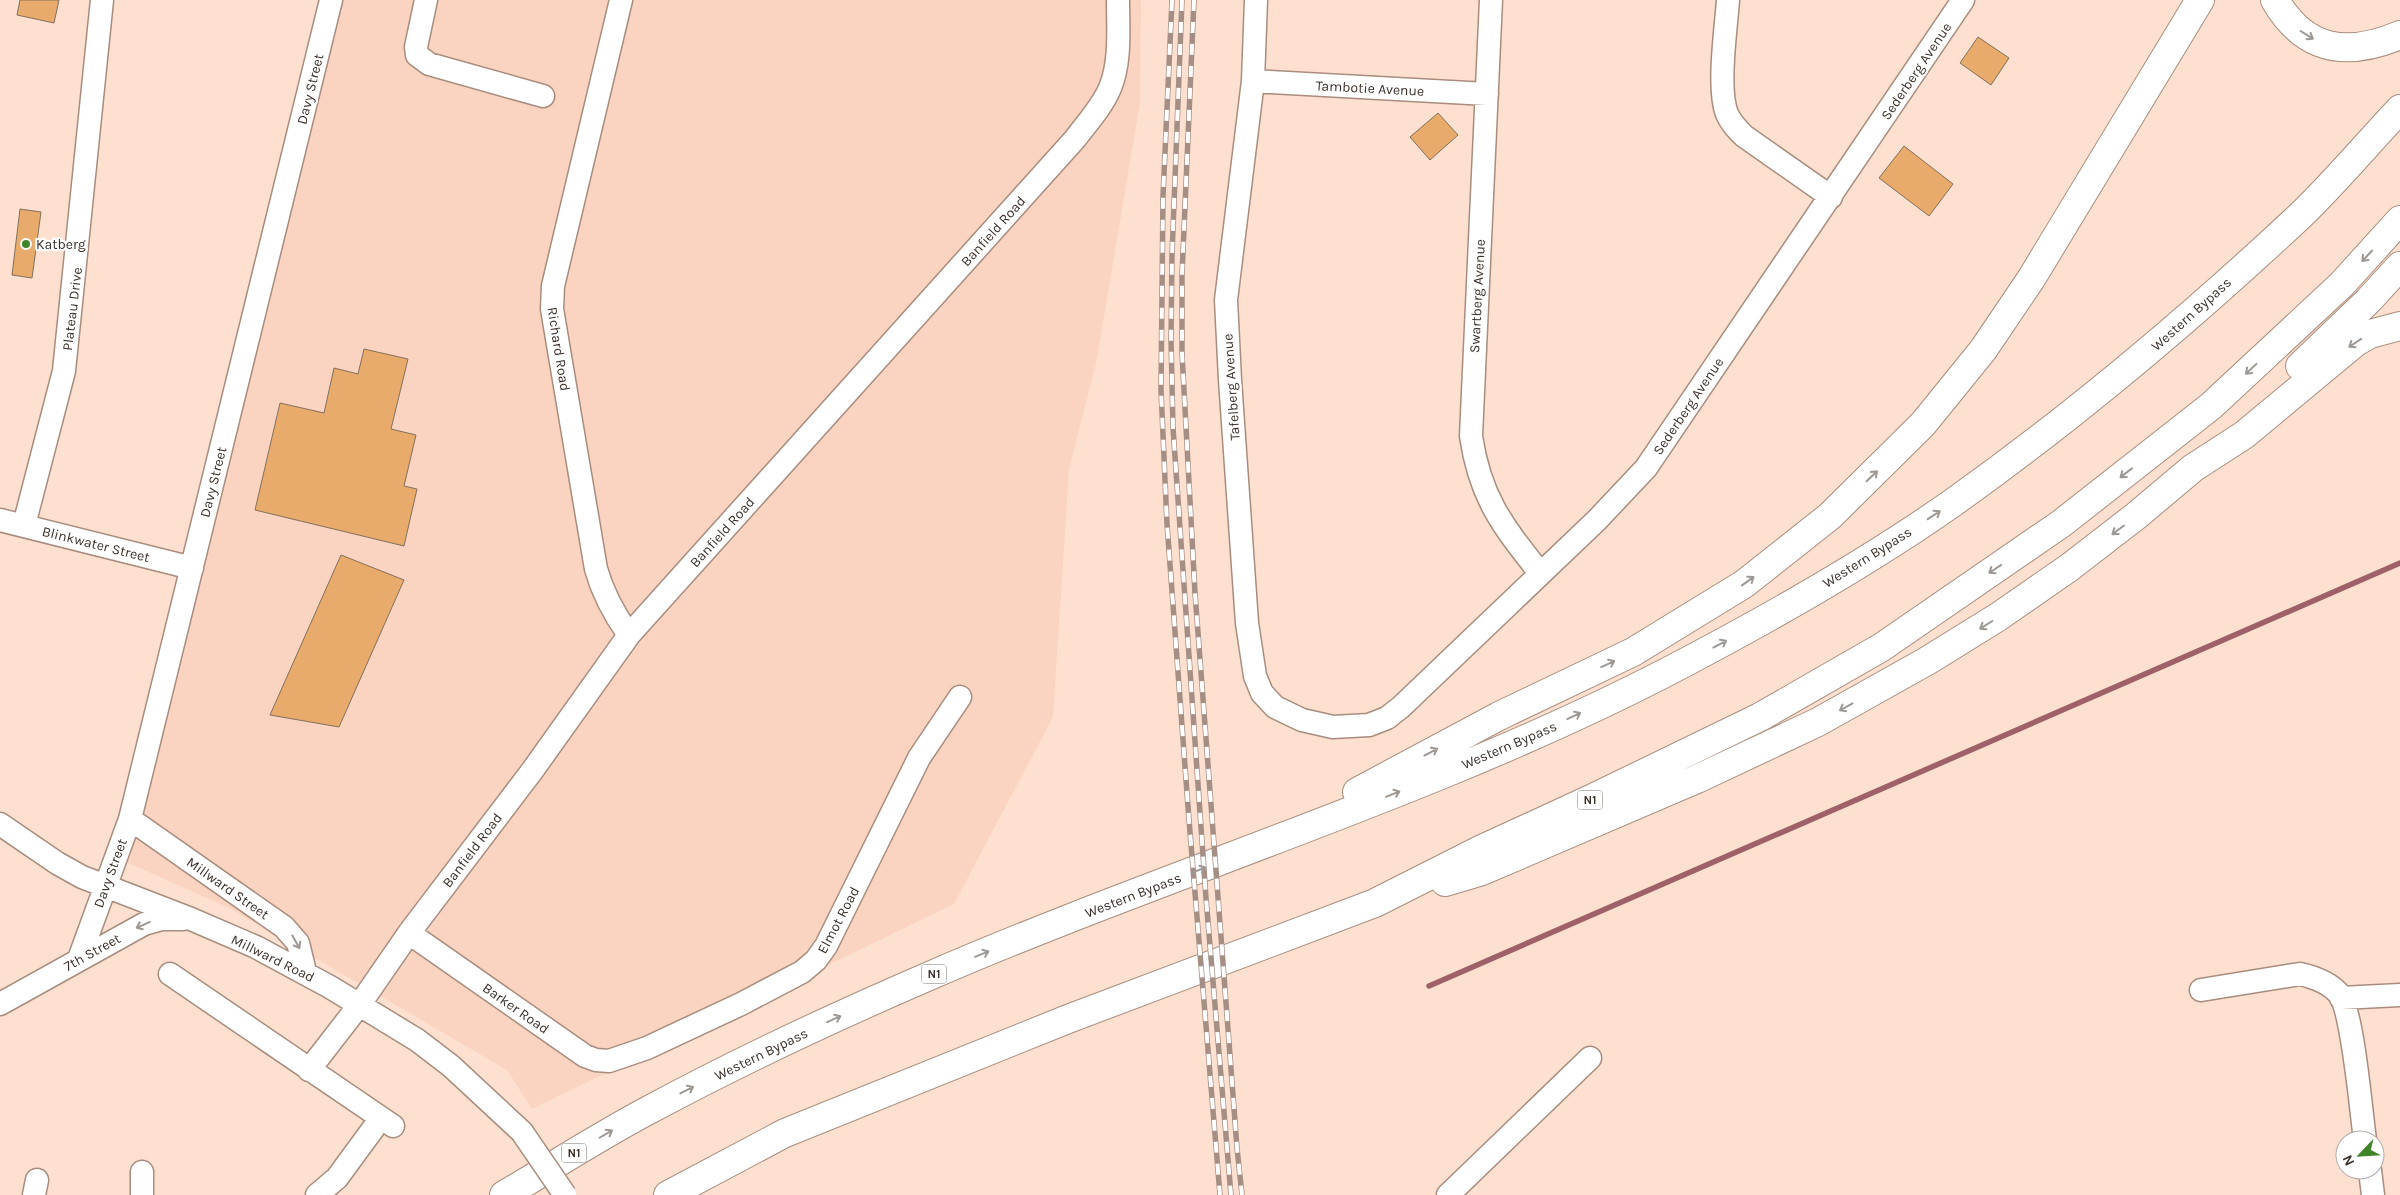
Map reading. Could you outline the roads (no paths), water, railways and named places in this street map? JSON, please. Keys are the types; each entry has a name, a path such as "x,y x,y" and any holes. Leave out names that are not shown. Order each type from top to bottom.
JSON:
{"highway":[{"path":"1234,857 1499,716 1633,652 1744,584 1830,516 1923,424 1983,350 2031,279 2200,0"},
{"path":"2275,0 2290,22 2320,43 2359,48 2400,35"},
{"name":"Western Bypass","path":"504,1195 644,1112 758,1054 981,955 1234,857 1530,737 1662,675 1761,622 1860,563 1948,506 2029,446 2157,346 2306,210 2400,109"},
{"name":"N1","path":"668,1195 785,1133 1068,1019 1375,903 1480,850 1591,799 1760,717 1882,647 2062,523 2211,406 2342,284 2400,220"},
{"path":"1375,903 1482,871 1697,779 1818,722 1927,661 1998,617 2085,555 2136,516 2193,468 2368,301 2400,266"},
{"path":"2193,468 2244,435 2356,342 2370,334 2400,326"}],"street":[{"name":"Plateau Drive","path":"24,525 64,371 76,273 102,0"},
{"name":"Davy Street","path":"78,959 106,888 130,819 331,0"},
{"path":"426,0 416,47 420,58 429,64 543,96"},
{"name":"Richard Road","path":"621,0 553,286 552,300 596,569 609,604 629,635"},
{"name":"Banfield Road","path":"309,1070 360,1004 409,933 532,771 629,635 1075,139 1099,108 1111,86 1116,62 1118,0"},
{"name":"Tafelberg Avenue","path":"1256,0 1253,82 1226,300 1248,623 1255,676 1262,693 1275,707 1302,720 1333,727"},
{"name":"Swartberg Avenue","path":"1491,0 1471,436 1477,471 1491,504 1504,527 1540,573"},
{"path":"1728,0 1724,100 1730,119 1744,136 1831,197"},
{"name":"Sederberg Avenue","path":"1333,727 1368,725 1394,712 1597,520 1646,468 1963,0"},
{"name":"Tambotie Avenue","path":"1253,82 1487,94"},
{"name":"Blinkwater Street","path":"0,520 192,568"},
{"name":"Elmot Road","path":"630,1055 741,1004 802,972 816,960 826,946 919,758 960,697"},
{"name":"Millward Street","path":"130,819 284,927 298,943 305,972"},
{"name":"Millward Road","path":"0,824 57,863 106,888 191,919 256,947 305,972 417,1040 451,1066 522,1132 565,1195"},
{"name":"7th Street","path":"0,1004 144,924 162,919 191,919"},
{"name":"Barker Road","path":"409,933 585,1056 596,1060 608,1061 630,1055"},
{"path":"170,974 387,1122 336,1178 317,1195"},
{"path":"2201,990 2300,974 2314,977 2330,986 2341,998 2347,1015 2364,1130"},
{"path":"2341,998 2400,995"},
{"path":"1448,1195 1590,1058"},
{"path":"142,1172 142,1195"},
{"path":"2371,1180 2373,1195"}],"waterway":[{"path":"1429,986 2400,563"}],"railway":[{"path":"1172,0 1163,196 1161,390 1167,524 1220,1195"},
{"path":"1182,0 1172,255 1173,428 1206,898 1231,1195"},
{"path":"1194,0 1182,275 1182,353 1195,593 1242,1195"}],"place":[{"name":"Katberg","path":"26,244"}]}
